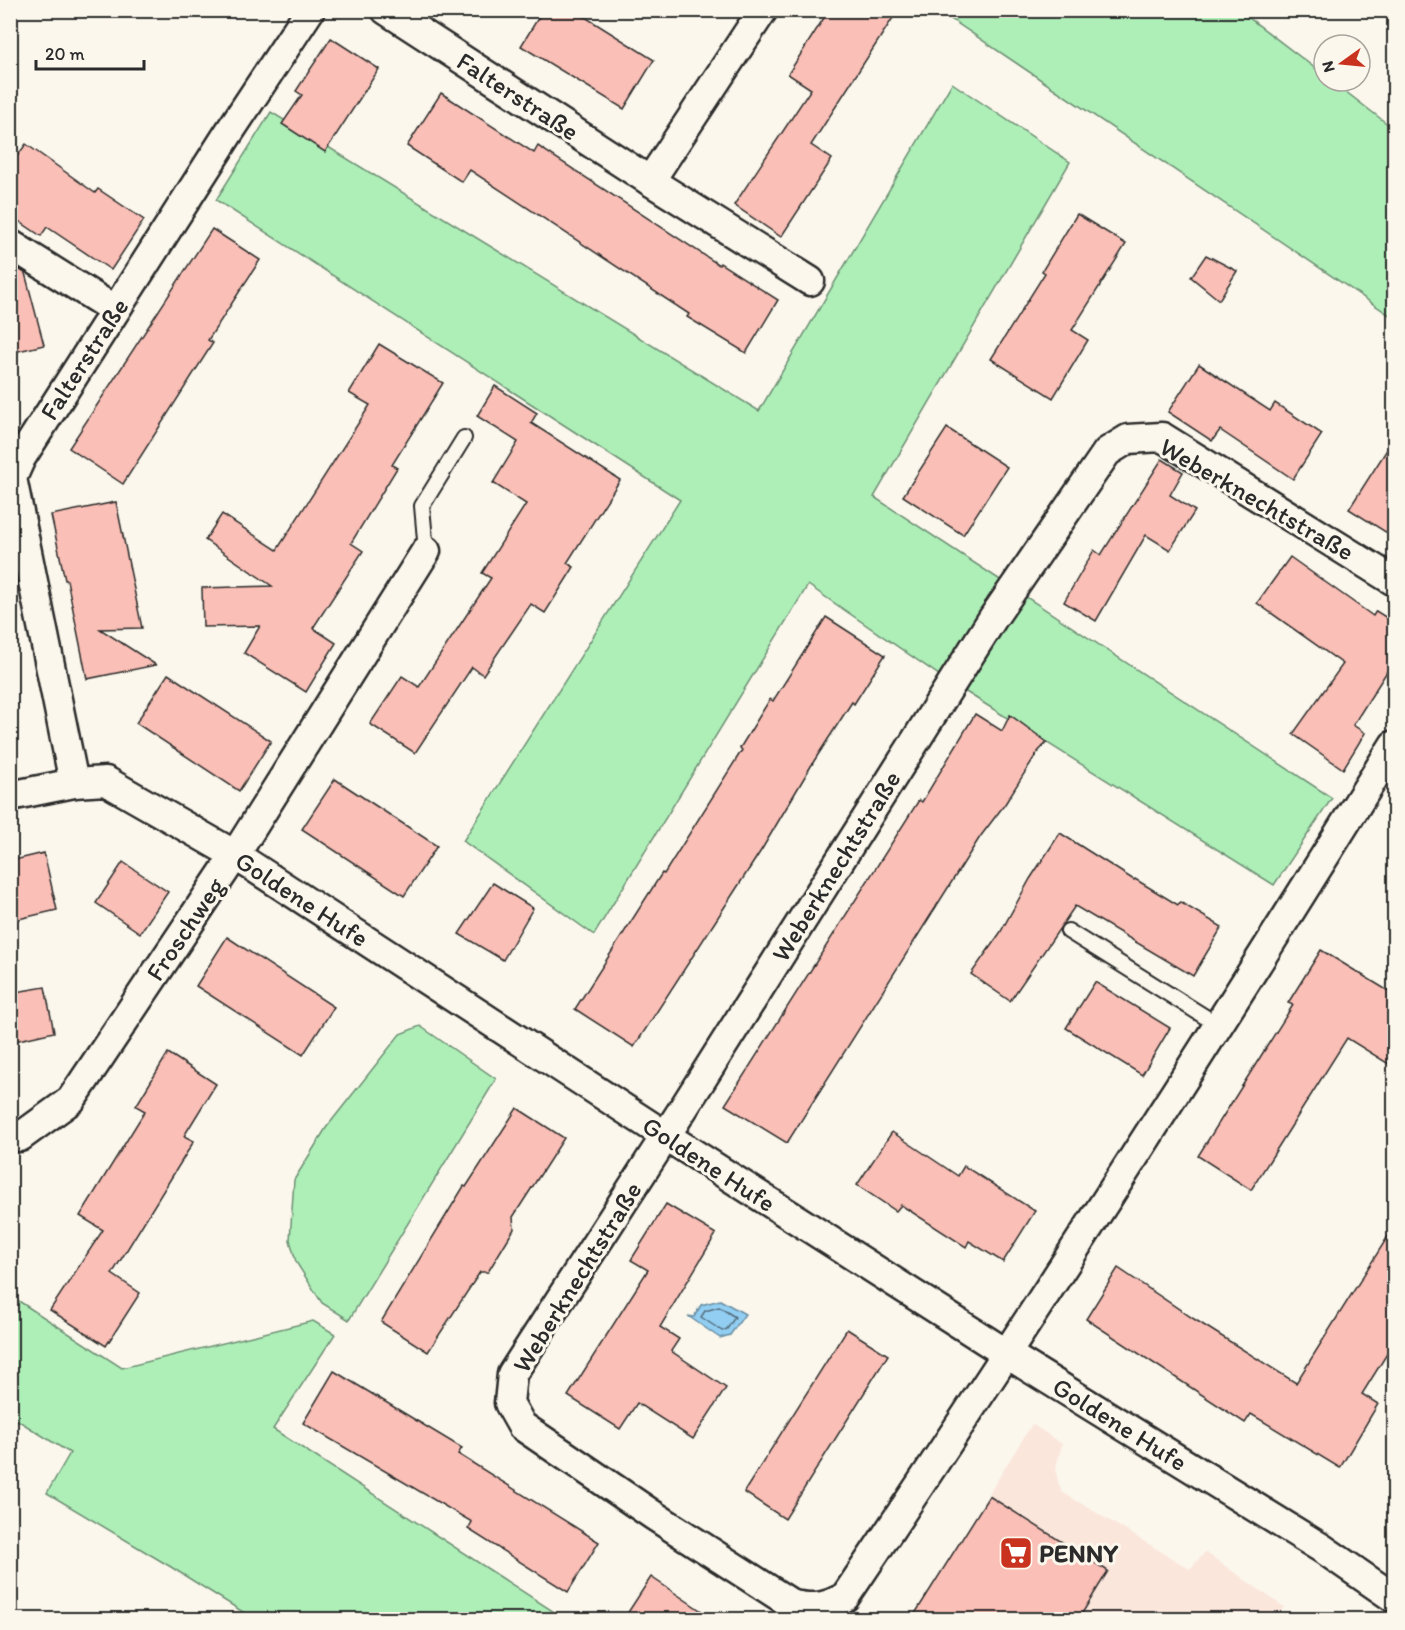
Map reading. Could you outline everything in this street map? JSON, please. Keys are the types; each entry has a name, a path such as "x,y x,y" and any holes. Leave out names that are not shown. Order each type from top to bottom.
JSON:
{"street":[{"name":"Falterstraße","path":"74,783 12,478 16,454 115,310 310,10"},
{"name":"Falterstraße","path":"386,10 650,181 810,281"},
{"path":"650,181 763,10"},
{"path":"10,244 115,310"},
{"name":"Weberknechtstraße","path":"1395,581 1162,437 1128,439 1107,452 993,618 666,1136 512,1374 509,1403 522,1426 663,1522 793,1605 814,1608 832,1604 845,1597 1007,1354 1395,745"},
{"name":"Froschweg","path":"20,1137 71,1101 235,855 426,551"},
{"name":"Goldene Hufe","path":"10,796 74,783 106,781 235,855 666,1136 1007,1354 1323,1549 1395,1598"}],"lane":[{"path":"426,551 422,506 464,438"},
{"path":"1068,931 1218,1025"}],"shaded area":[{"path":"1032,1424 1062,1444 1056,1468 1062,1492 1190,1569 1205,1552 1284,1607 1276,1620 911,1620"}],"green space":[{"path":"939,11 1240,11 1312,66 1312,93 1348,93 1394,129 1394,318"},
{"path":"952,83 1070,162 874,497 1332,798 1274,885 942,677 808,585 594,935 463,841 680,500 216,200 271,112 759,411"},
{"path":"420,1026 496,1079 349,1320 322,1303 296,1262 290,1240 294,1180 326,1128 400,1034"},
{"path":"11,1296 122,1368 313,1321 335,1334 273,1429 565,1619 254,1619 47,1493 70,1453 11,1416"}],"water":[{"path":"720,1300 745,1314 730,1335 720,1338 688,1316 694,1317 701,1305"}],"building":[{"path":"543,10 574,10 654,60 624,109 521,46"},
{"path":"829,10 898,10 811,145 832,159 781,237 734,205 811,89 788,74"},
{"path":"331,38 379,69 325,152 282,124 302,95 296,91"},
{"path":"441,93 534,153 538,146 719,265 720,263 778,300 746,353 687,317 689,314 470,170 462,182 407,146"},
{"path":"26,144 95,193 98,189 144,220 111,270 47,227 41,236 10,215 10,166"},
{"path":"1077,214 1126,244 1072,330 1088,340 1053,398 991,359 1045,273 1042,271"},
{"path":"212,229 260,260 208,340 213,343 123,484 69,448"},
{"path":"1206,255 1237,271 1219,300 1191,277"},
{"path":"10,264 25,273 44,345 10,353"},
{"path":"379,344 443,383 392,465 397,468 351,543 363,551 313,628 336,643 306,692 244,653 260,626 203,627 202,588 272,586 205,540 222,514 277,550 370,405 349,393"},
{"path":"1199,364 1270,411 1275,403 1322,434 1293,479 1220,430 1212,441 1168,412"},
{"path":"495,386 537,413 531,423 620,480 567,563 574,567 545,613 531,604 483,675 472,667 415,753 370,724 402,676 419,687 491,578 482,573 526,504 493,483 518,442 477,416"},
{"path":"947,428 1007,467 963,535 903,496"},
{"path":"1395,437 1395,538 1349,509"},
{"path":"1162,459 1183,472 1170,495 1195,511 1170,550 1146,535 1096,621 1064,602 1094,550 1101,555"},
{"path":"116,502 142,628 100,629 156,665 87,679 51,515"},
{"path":"1290,557 1373,616 1376,611 1395,623 1395,659 1353,725 1365,733 1343,769 1293,734 1343,664 1257,603"},
{"path":"826,617 885,655 814,761 762,849 634,1047 575,1009 742,750 740,748 770,699 773,701"},
{"path":"168,674 271,741 239,791 136,723"},
{"path":"975,714 1002,731 1010,715 1047,742 1037,753 1005,804 980,837 787,1143 725,1105 919,800 922,802"},
{"path":"335,779 437,846 404,896 302,829"},
{"path":"1060,833 1134,880 1178,905 1180,902 1222,927 1193,976 1075,906 1010,1001 971,974 1000,933 1030,879"},
{"path":"44,853 57,910 10,921 10,861"},
{"path":"123,862 168,892 140,933 96,903"},
{"path":"493,883 533,908 503,960 459,934"},
{"path":"227,937 334,1007 303,1055 196,986"},
{"path":"1321,950 1395,995 1395,1068 1347,1038 1251,1190 1198,1156 1293,1005 1288,1003"},
{"path":"1095,982 1170,1028 1142,1075 1066,1028"},
{"path":"45,987 54,1032 10,1042 10,993"},
{"path":"168,1053 216,1084 184,1136 194,1141 112,1274 140,1293 106,1346 50,1310 103,1230 80,1216 145,1111 136,1106"},
{"path":"517,1108 564,1138 513,1217 514,1229 488,1272 480,1272 428,1352 381,1322 464,1186 466,1187"},
{"path":"892,1132 958,1176 964,1166 1035,1211 1003,1262 969,1241 966,1247 901,1205 896,1211 857,1185"},
{"path":"666,1204 716,1234 660,1327 679,1339 671,1351 726,1388 693,1439 637,1403 620,1429 568,1396 648,1270 631,1260"},
{"path":"1395,1225 1395,1341 1362,1394 1378,1404 1340,1468 1251,1414 1245,1423 1086,1319 1118,1268 1296,1383"},
{"path":"847,1329 888,1355 785,1519 744,1492"},
{"path":"334,1371 462,1448 458,1454 599,1542 568,1592 468,1529 472,1522 303,1423"},
{"name":"PENNY","path":"989,1496 1108,1571 1078,1620 911,1620"},
{"path":"651,1577 715,1620 623,1620"}],"place":[{"name":"PENNY","path":"1016,1553"}]}
